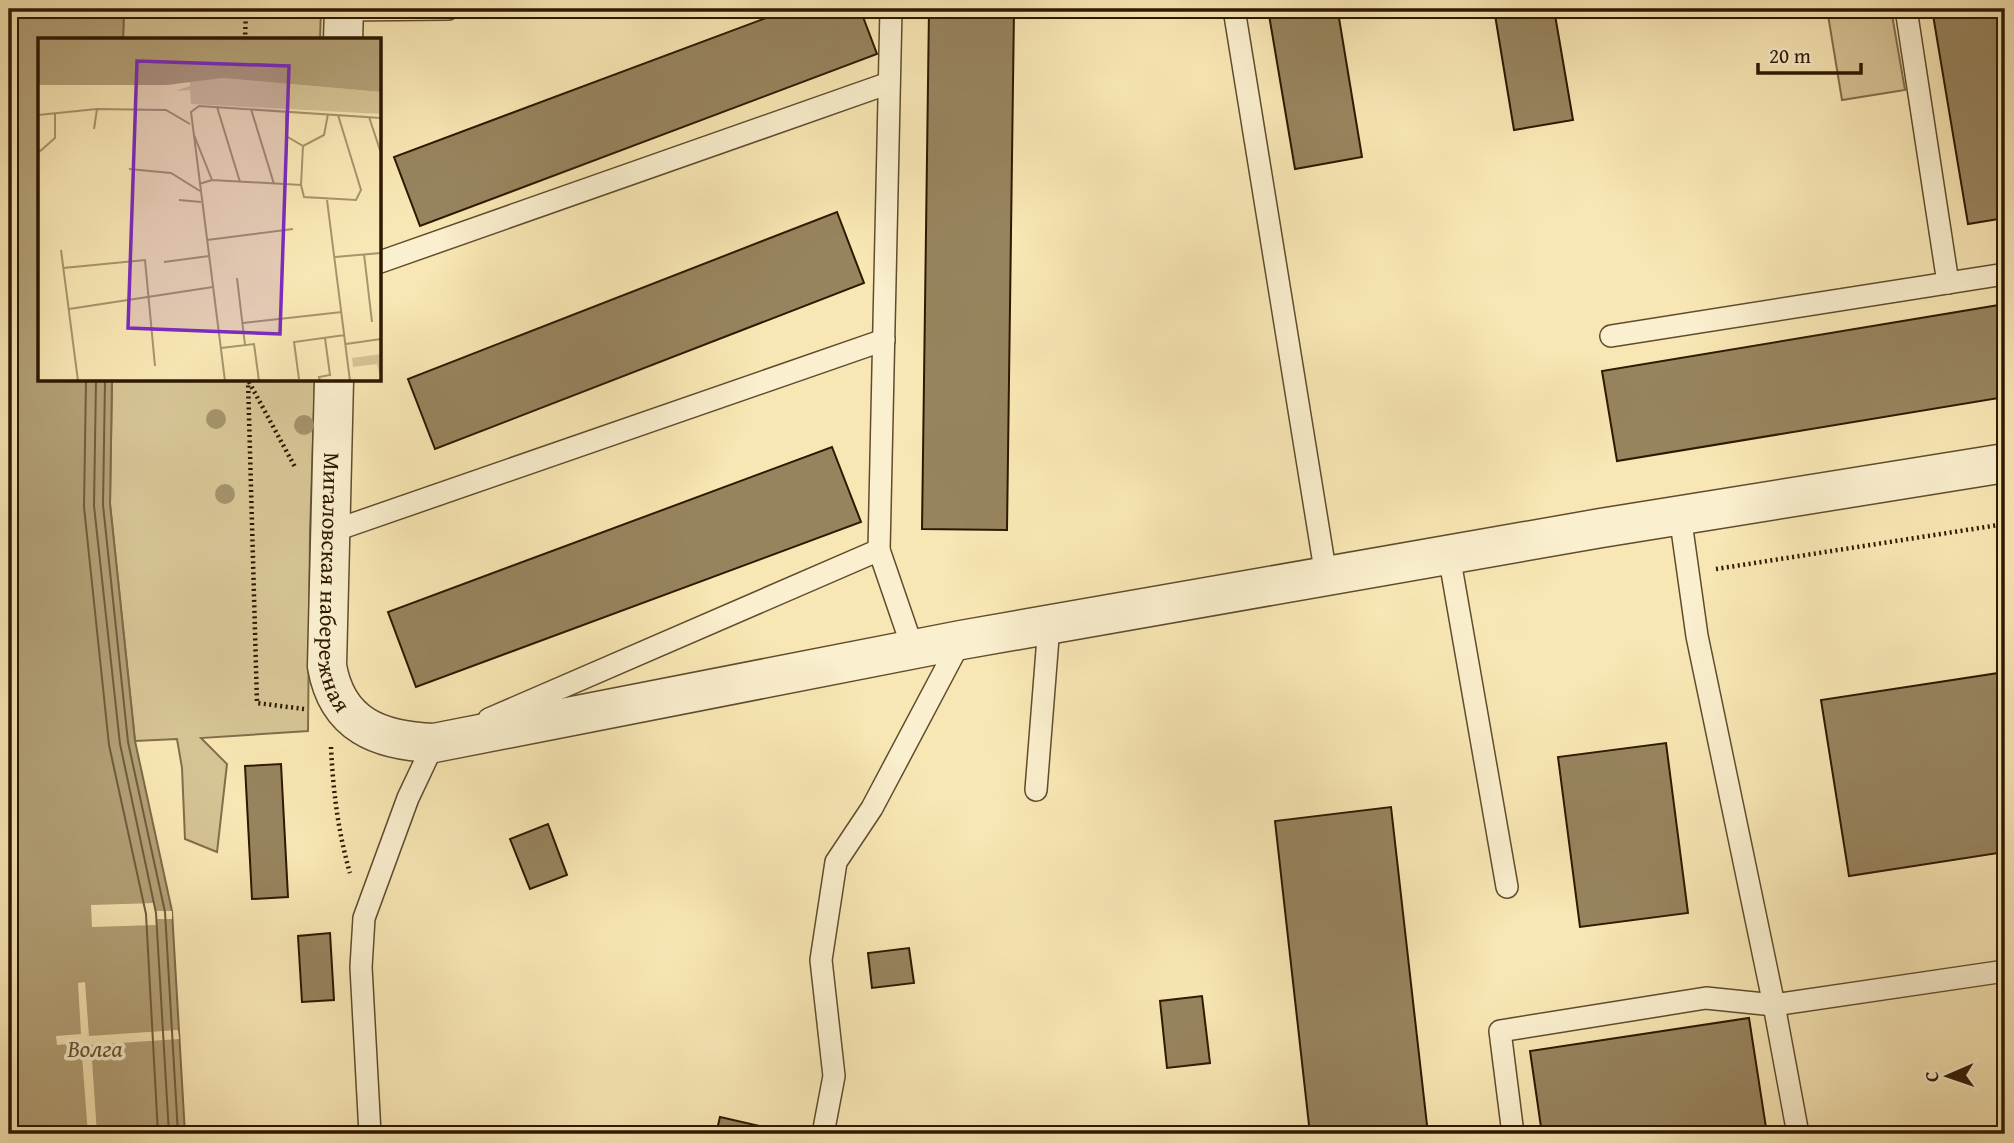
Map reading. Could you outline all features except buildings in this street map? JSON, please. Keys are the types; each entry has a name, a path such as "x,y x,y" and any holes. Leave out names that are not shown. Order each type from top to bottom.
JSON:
{"street":[{"name":"Мигаловская набережная","path":"334,382 327,666 334,691 348,713 358,722 381,736 420,742"},
{"path":"420,742 961,640 1680,515 2005,463"}],"lane":[{"path":"343,20 448,9"},
{"path":"891,9 879,550 913,649"},
{"path":"1234,9 1326,576"},
{"path":"1906,9 1948,283"},
{"path":"382,261 890,83"},
{"path":"1611,336 2005,274"},
{"path":"330,533 884,340"},
{"path":"1680,515 1697,636 1774,1005 1798,1134"},
{"path":"370,1134 361,967 364,918 408,798 420,742 879,550"},
{"path":"1449,555 1507,887"},
{"path":"1036,790 1049,625"},
{"path":"823,1134 834,1076 821,960 836,862 872,808 961,640"},
{"path":"1513,1134 1500,1031 1706,998 1774,1005 2005,971"}],"path":[{"path":"245,38 246,9"},
{"path":"248,382 257,703 306,709"},
{"path":"249,382 299,474"},
{"path":"1688,574 2005,524"},
{"path":"331,737 332,775 342,846 364,918"}],"shaded area":[{"path":"124,9 321,9 320,38 123,38"},
{"path":"1827,9 1891,9 1905,90 1842,100"},
{"path":"112,382 315,382 308,731 201,738 227,764 217,852 185,839 182,768 177,739 135,741 110,504"}],"water":[{"name":"Волга","path":"9,9 124,9 123,38 38,38 38,382 112,382 110,504 135,741 172,911 185,1134 9,1134"}],"pier":[{"path":"155,903 155,911 172,911 172,919 156,919 156,925 92,927 91,905"},
{"path":"85,982 89,1036 178,1030 179,1039 91,1045 97,1134 88,1134 81,1043 57,1045 56,1036 81,1034 78,983"}]}
